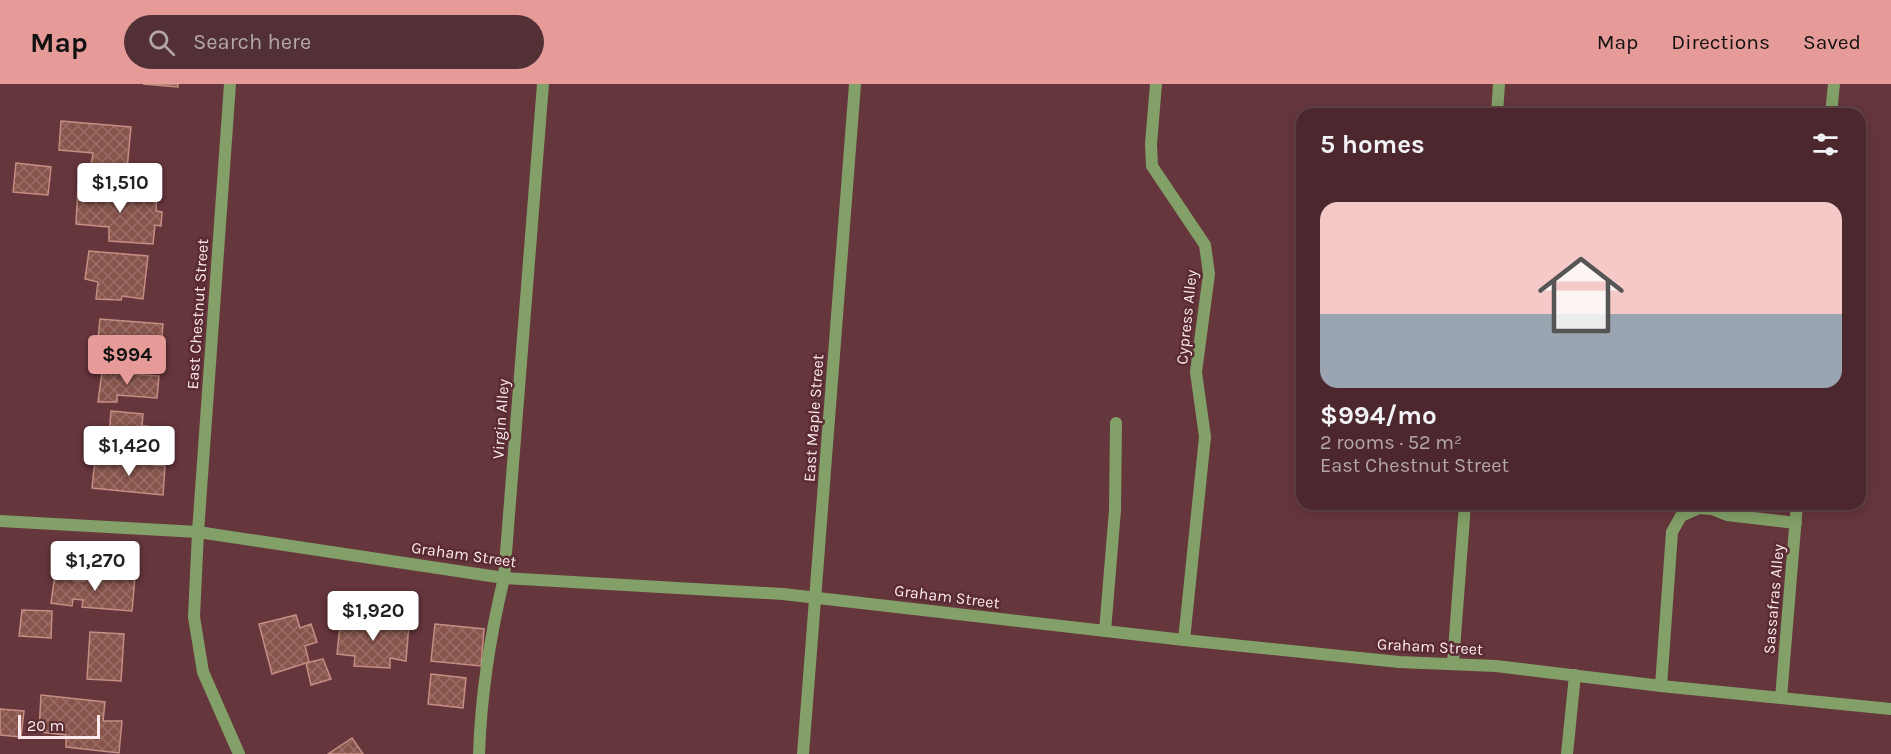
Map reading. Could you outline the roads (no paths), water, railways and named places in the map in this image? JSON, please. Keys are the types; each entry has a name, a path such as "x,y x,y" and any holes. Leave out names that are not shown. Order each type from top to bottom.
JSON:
{"street":[{"name":"East Chestnut Street","path":"230,84 194,617 203,672 239,754"},
{"name":"Virgin Alley","path":"479,754 481,706 494,622 504,578 543,84"},
{"name":"East Maple Street","path":"803,754 817,597 855,84"},
{"name":"Cypress Alley","path":"1156,84 1150,144 1152,166 1205,245 1209,274 1196,372 1205,437 1184,640"},
{"path":"1497,108 1499,84"},
{"path":"1832,108 1834,84"},
{"path":"1105,631 1115,510 1116,423"},
{"path":"1453,663 1465,510"},
{"path":"1661,686 1672,532 1681,516 1694,510"},
{"path":"1714,510 1727,515 1796,523"},
{"name":"Sassafras Alley","path":"1781,698 1797,510"},
{"name":"Graham Street","path":"0,521 198,532 504,578 817,597 1184,640 1399,662 1453,663 1891,709"},
{"path":"1567,754 1575,675"}]}
